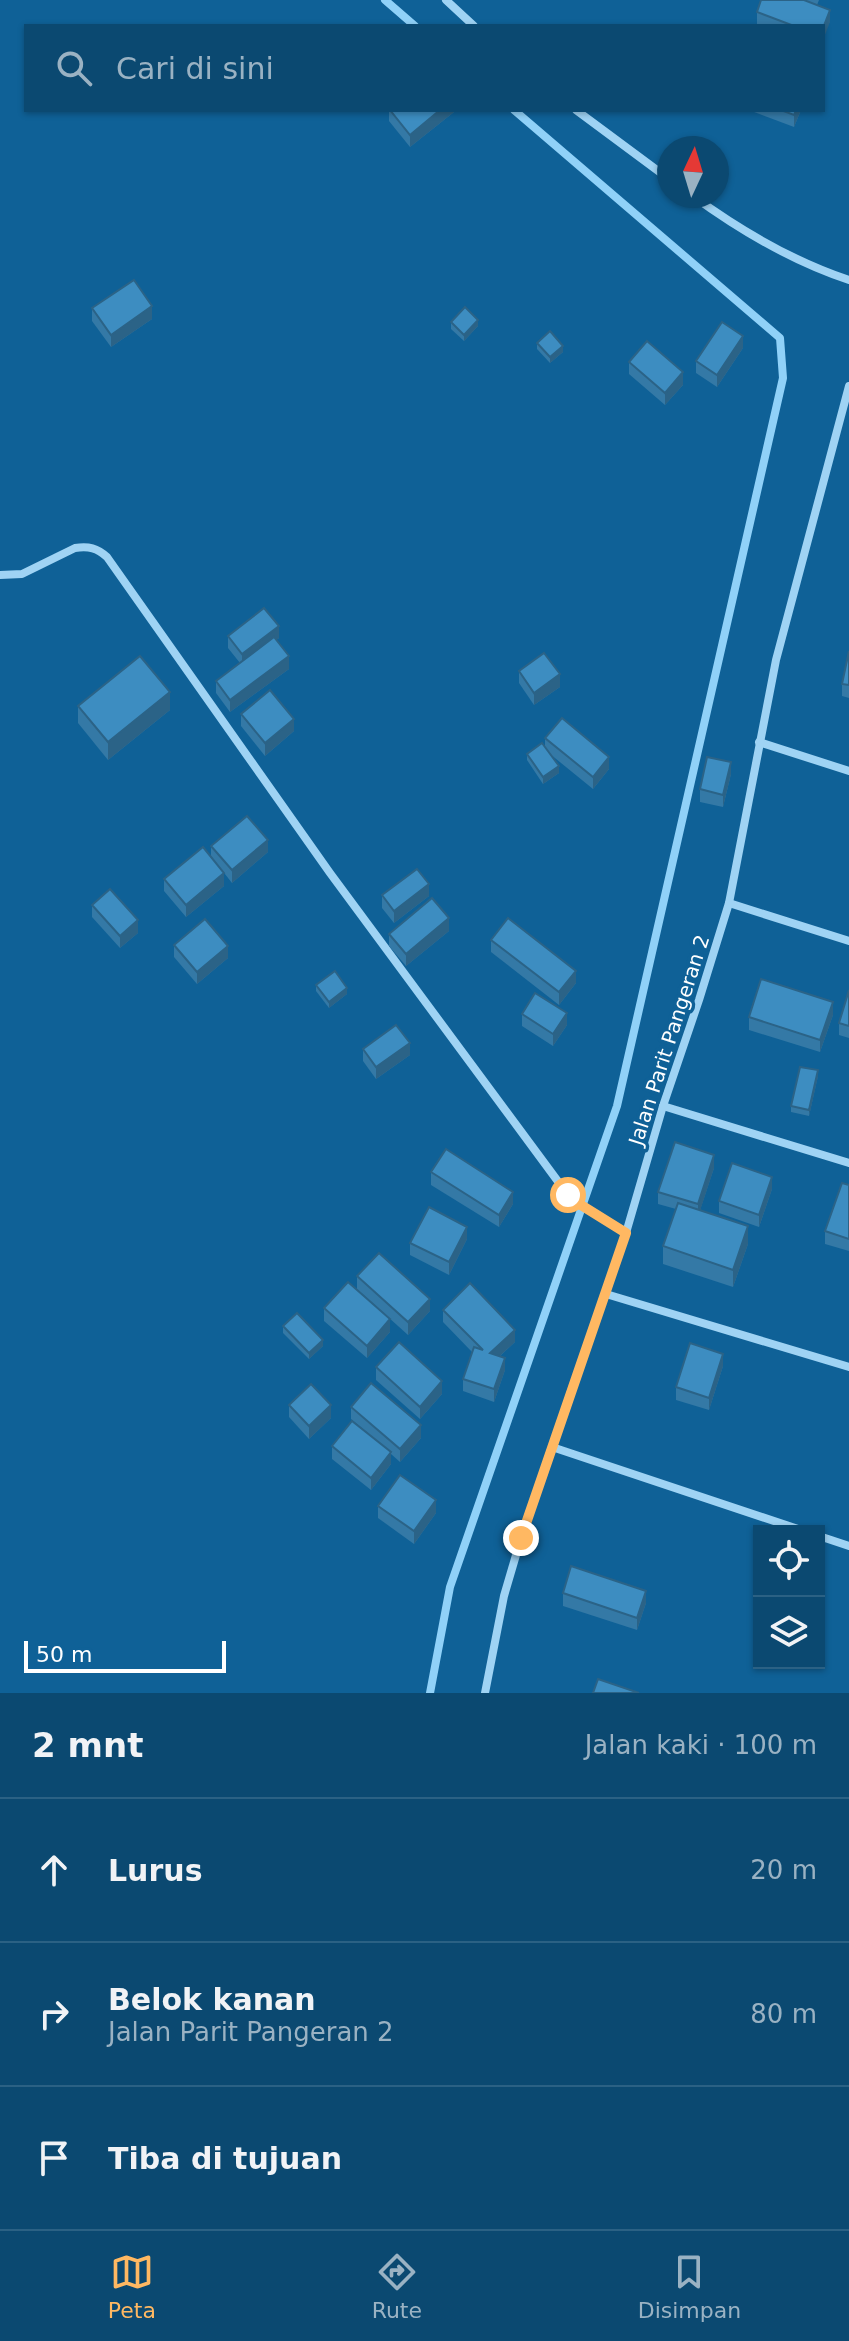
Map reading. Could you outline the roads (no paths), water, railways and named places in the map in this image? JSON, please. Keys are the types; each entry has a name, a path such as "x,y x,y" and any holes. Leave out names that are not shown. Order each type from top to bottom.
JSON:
{"street":[{"path":"446,0 472,24"},
{"path":"579,112 657,170"},
{"path":"709,208 731,224 814,268 849,280"},
{"name":"Jalan Parit Pangeran 2","path":"485,1693 504,1596 626,1233 663,1106 729,903 776,660 849,386"},
{"path":"0,575 22,574 75,548 99,551 107,557 330,873 568,1195 626,1233"},
{"path":"759,742 849,771"},
{"path":"729,903 849,941"},
{"path":"663,1106 849,1163"},
{"path":"606,1294 849,1367"},
{"path":"552,1447 786,1525"},
{"path":"825,1538 849,1546"}],"waterway":[{"path":"385,0 413,24"},
{"path":"430,1693 450,1587 617,1106 783,378 780,338 516,112"}]}
